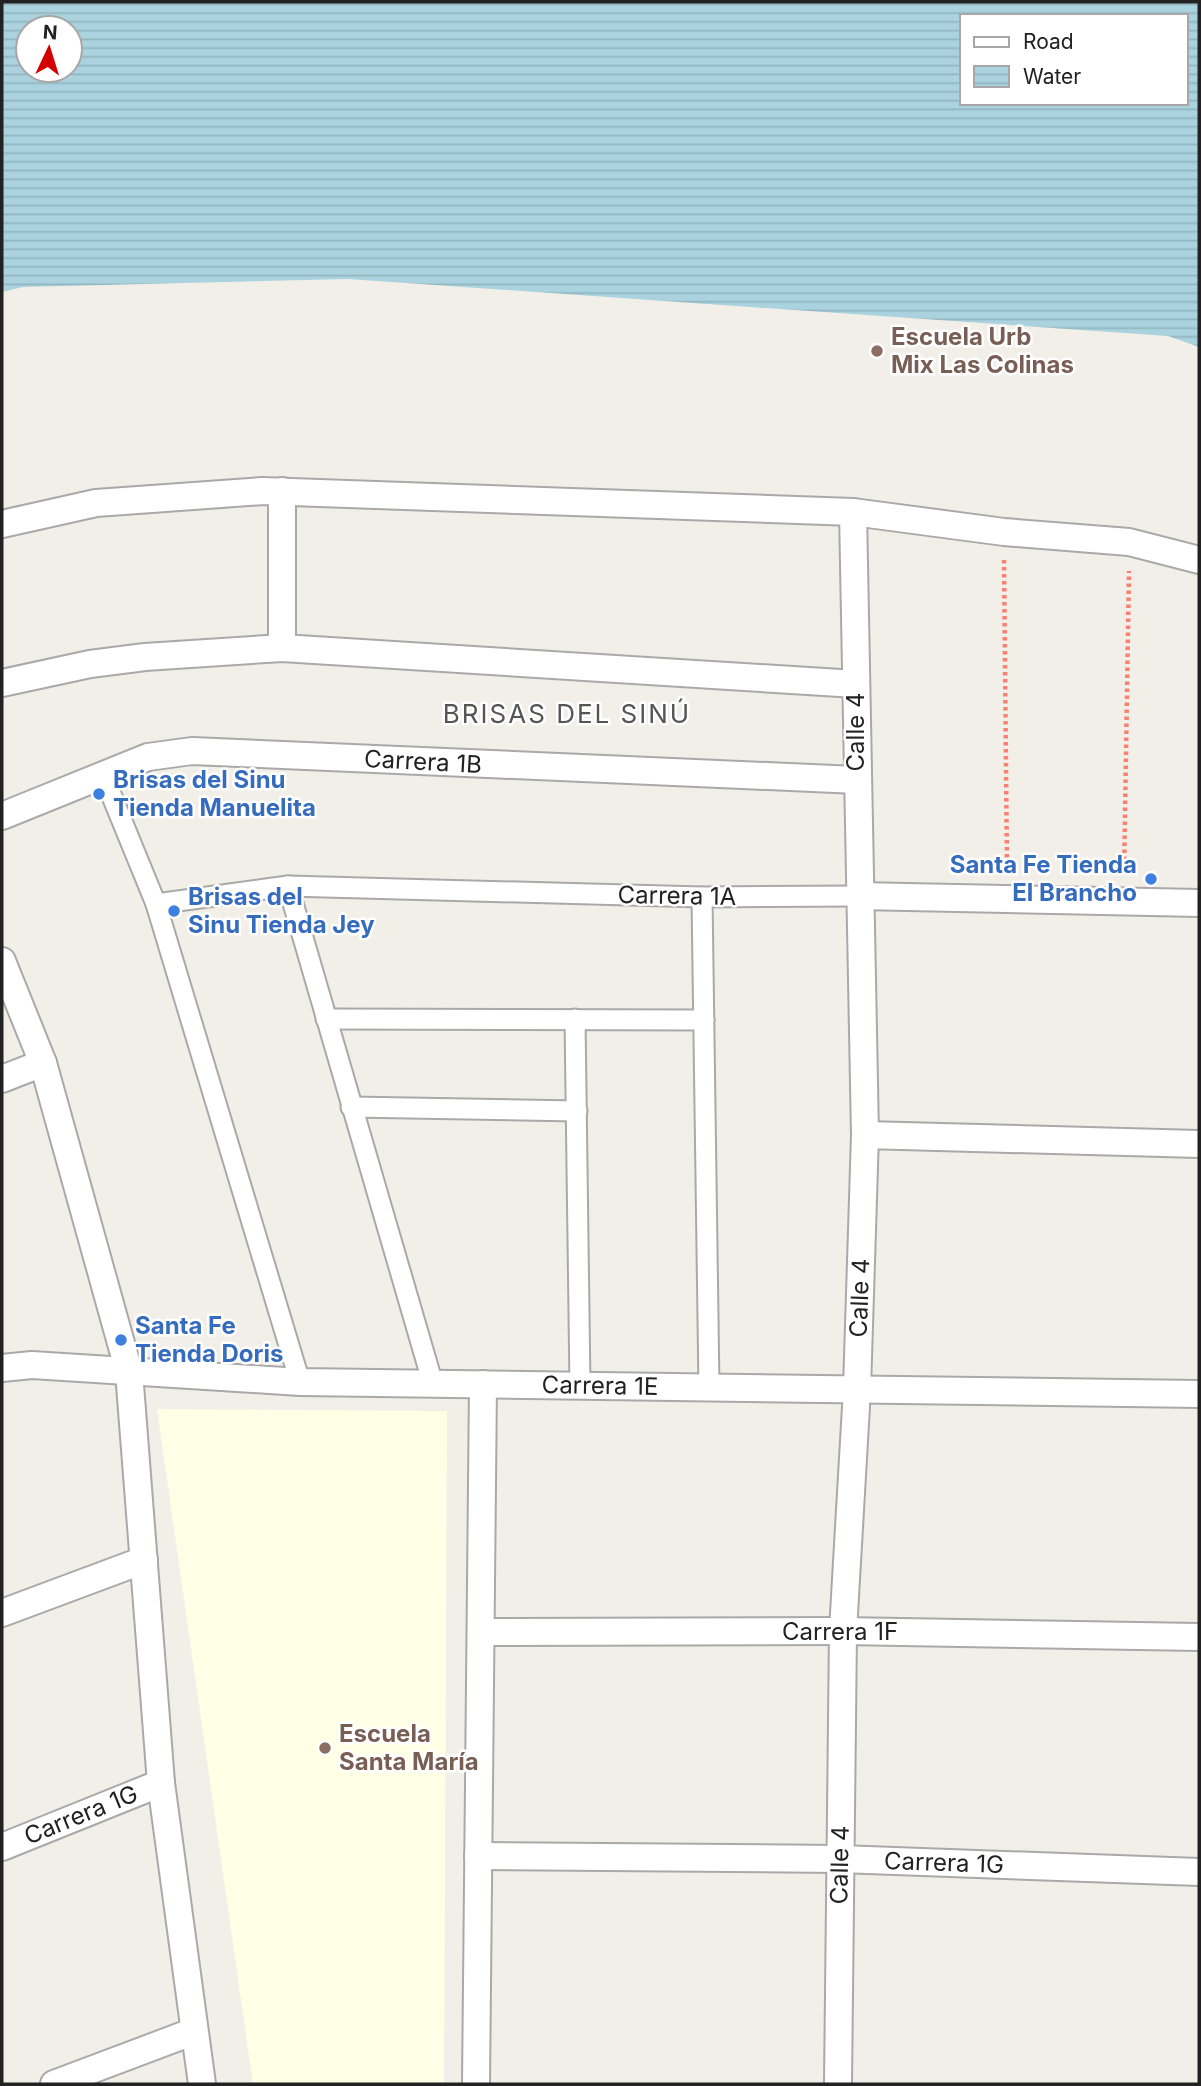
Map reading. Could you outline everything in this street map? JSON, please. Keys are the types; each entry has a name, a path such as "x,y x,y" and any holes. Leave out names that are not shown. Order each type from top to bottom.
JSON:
{"street":[{"path":"282,491 282,648"},
{"path":"2,524 96,503 282,491 853,512 1004,531 1129,542 1199,560"},
{"name":"Calle 4","path":"838,2084 843,1631 857,1389 865,1135 858,896 853,512"},
{"path":"2,683 90,664 145,657 282,648 856,684"},
{"name":"Carrera 1B","path":"2,816 148,757 192,751 856,780"},
{"path":"104,777 156,904 300,1382"},
{"path":"288,886 433,1384"},
{"name":"Carrera 1A","path":"156,904 288,886 702,897 858,896 1199,903"},
{"path":"702,897 709,1388"},
{"path":"2,961 43,1063 129,1372 161,1783 192,2032 202,2084"},
{"path":"326,1019 704,1020"},
{"path":"575,1020 580,1386"},
{"path":"2,1079 43,1063"},
{"path":"351,1107 577,1111"},
{"path":"865,1135 1199,1144"},
{"name":"Carrera 1E","path":"2,1368 32,1366 300,1382 1199,1394"},
{"path":"476,2084 483,1384"},
{"path":"2,1613 144,1560"},
{"name":"Carrera 1F","path":"481,1632 843,1631 1199,1637"},
{"name":"Carrera 1G","path":"2,1847 161,1783"},
{"name":"Carrera 1G","path":"478,1856 840,1859 1199,1872"},
{"path":"54,2084 192,2032"}],"path":[{"path":"1004,531 1007,901"},
{"path":"1124,903 1129,542"}],"shaded area":[{"name":"Escuela Santa María","path":"157,1409 447,1411 444,2084 253,2084"}],"water":[{"path":"2,2 1199,2 1199,347 1168,336 348,279 23,287 2,292"}],"place":[{"name":"Escuela Urb Mix Las Colinas","path":"877,351"},
{"name":"Brisas del Sinu Tienda Manuelita","path":"99,794"},
{"name":"Santa Fe Tienda El Brancho","path":"1151,879"},
{"name":"Brisas del Sinu Tienda Jey","path":"174,911"},
{"name":"Santa Fe Tienda Doris","path":"121,1340"},
{"name":"Escuela Santa María","path":"325,1748"}],"district":[{"name":"BRISAS DEL SINÚ","path":"567,714"}]}
